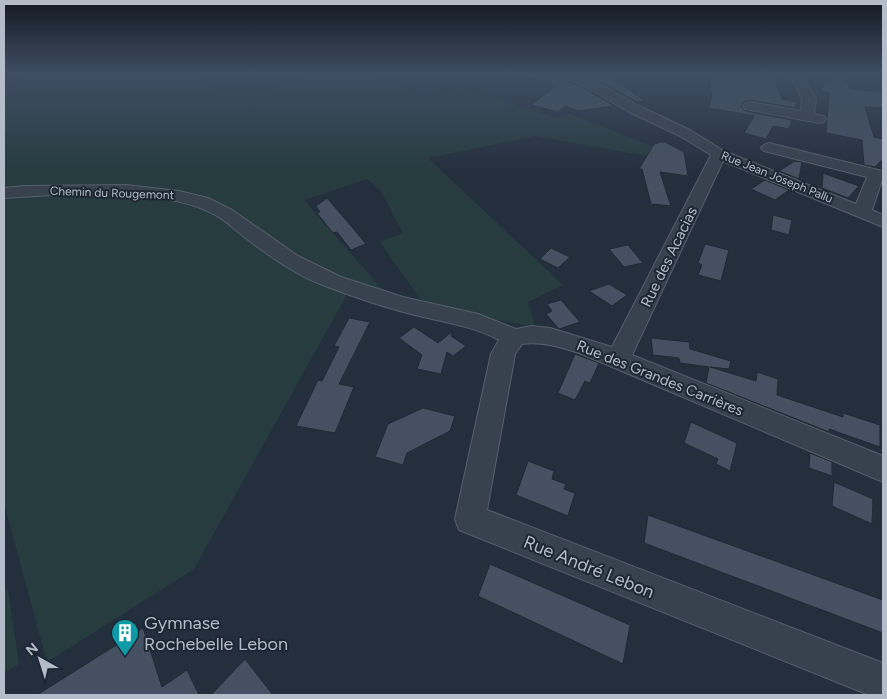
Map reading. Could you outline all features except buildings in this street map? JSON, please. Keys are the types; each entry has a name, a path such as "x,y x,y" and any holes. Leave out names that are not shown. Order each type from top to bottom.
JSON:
{"street":[{"name":"Rue Jean Joseph Pallu","path":"630,107 685,133 719,154 759,172 883,221"},
{"path":"753,107 813,118 811,107"},
{"path":"769,148 876,174 862,212"},
{"name":"Rue des Acacias","path":"618,359 719,154"},
{"name":"Chemin du Rougemont","path":"4,193 24,191 147,192 176,195 199,201 222,211 281,255 331,281 403,304 480,323 504,331 514,338"},
{"name":"Rue des Grandes Carrières","path":"514,338 525,334 538,334 587,347 883,469"},
{"name":"Rue André Lebon","path":"514,338 507,346 504,354 470,519 883,682"}],"green space":[{"path":"4,107 521,107 561,119 568,113 668,153 663,159 536,136 428,158 563,285 528,302 535,327 425,306 380,242 403,233 381,191 367,179 304,200 389,297 349,291 194,569 47,662 4,503 4,200 10,192 4,192"},
{"path":"8,589 19,664 4,673 4,591"}],"place":[{"name":"Gymnase Rochebelle Lebon","path":"125,657"}]}
